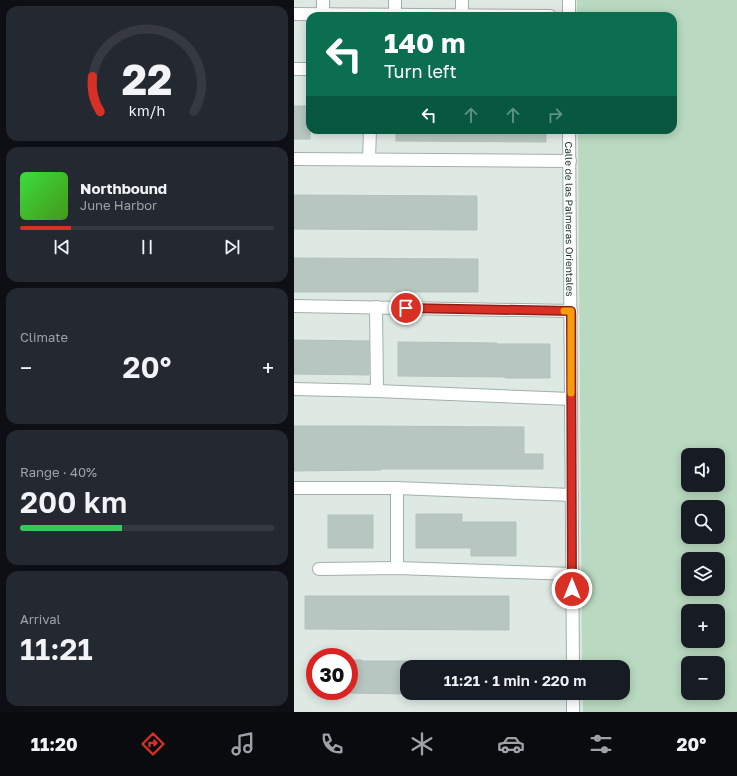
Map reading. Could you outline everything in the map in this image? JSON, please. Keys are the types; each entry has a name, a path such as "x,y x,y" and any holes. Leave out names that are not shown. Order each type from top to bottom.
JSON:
{"street":[{"path":"323,0 323,12"},
{"path":"394,12 395,0"},
{"path":"462,0 462,12"},
{"path":"569,0 569,12"},
{"path":"294,14 306,14"},
{"path":"294,69 306,69"},
{"path":"369,159 370,134"},
{"name":"Calle de las Palmeras Orientales","path":"569,134 573,660"},
{"path":"294,159 570,161"},
{"path":"294,306 571,311"},
{"path":"376,307 377,391"},
{"path":"294,389 571,399"},
{"path":"294,488 397,488 572,495"},
{"path":"397,488 398,568"},
{"path":"319,569 398,568 572,574"},
{"path":"573,700 574,712"}],"green space":[{"path":"577,0 737,0 737,712 583,712 583,700 630,700 630,660 582,660 578,134 677,134 677,12 577,12"}],"building":[{"path":"294,106 306,106 306,134 310,134 310,139 294,139"},
{"path":"396,134 546,134 546,142 396,141"},
{"path":"294,195 477,196 477,230 294,229"},
{"path":"294,258 478,259 478,292 294,292"},
{"path":"294,340 369,341 369,375 294,374"},
{"path":"398,342 550,344 550,378 398,376"},
{"path":"294,426 524,427 524,454 543,454 543,469 381,469 294,471"},
{"path":"416,514 462,514 462,522 516,522 516,556 471,556 471,548 416,548"},
{"path":"328,515 373,515 373,548 328,548"},
{"path":"305,596 509,596 509,630 305,629"},
{"path":"358,660 400,661 400,694 358,693"}],"slow traffic":[{"path":"564,311 571,311 571,393"}],"route":[{"path":"406,308 571,311 572,589"}]}
